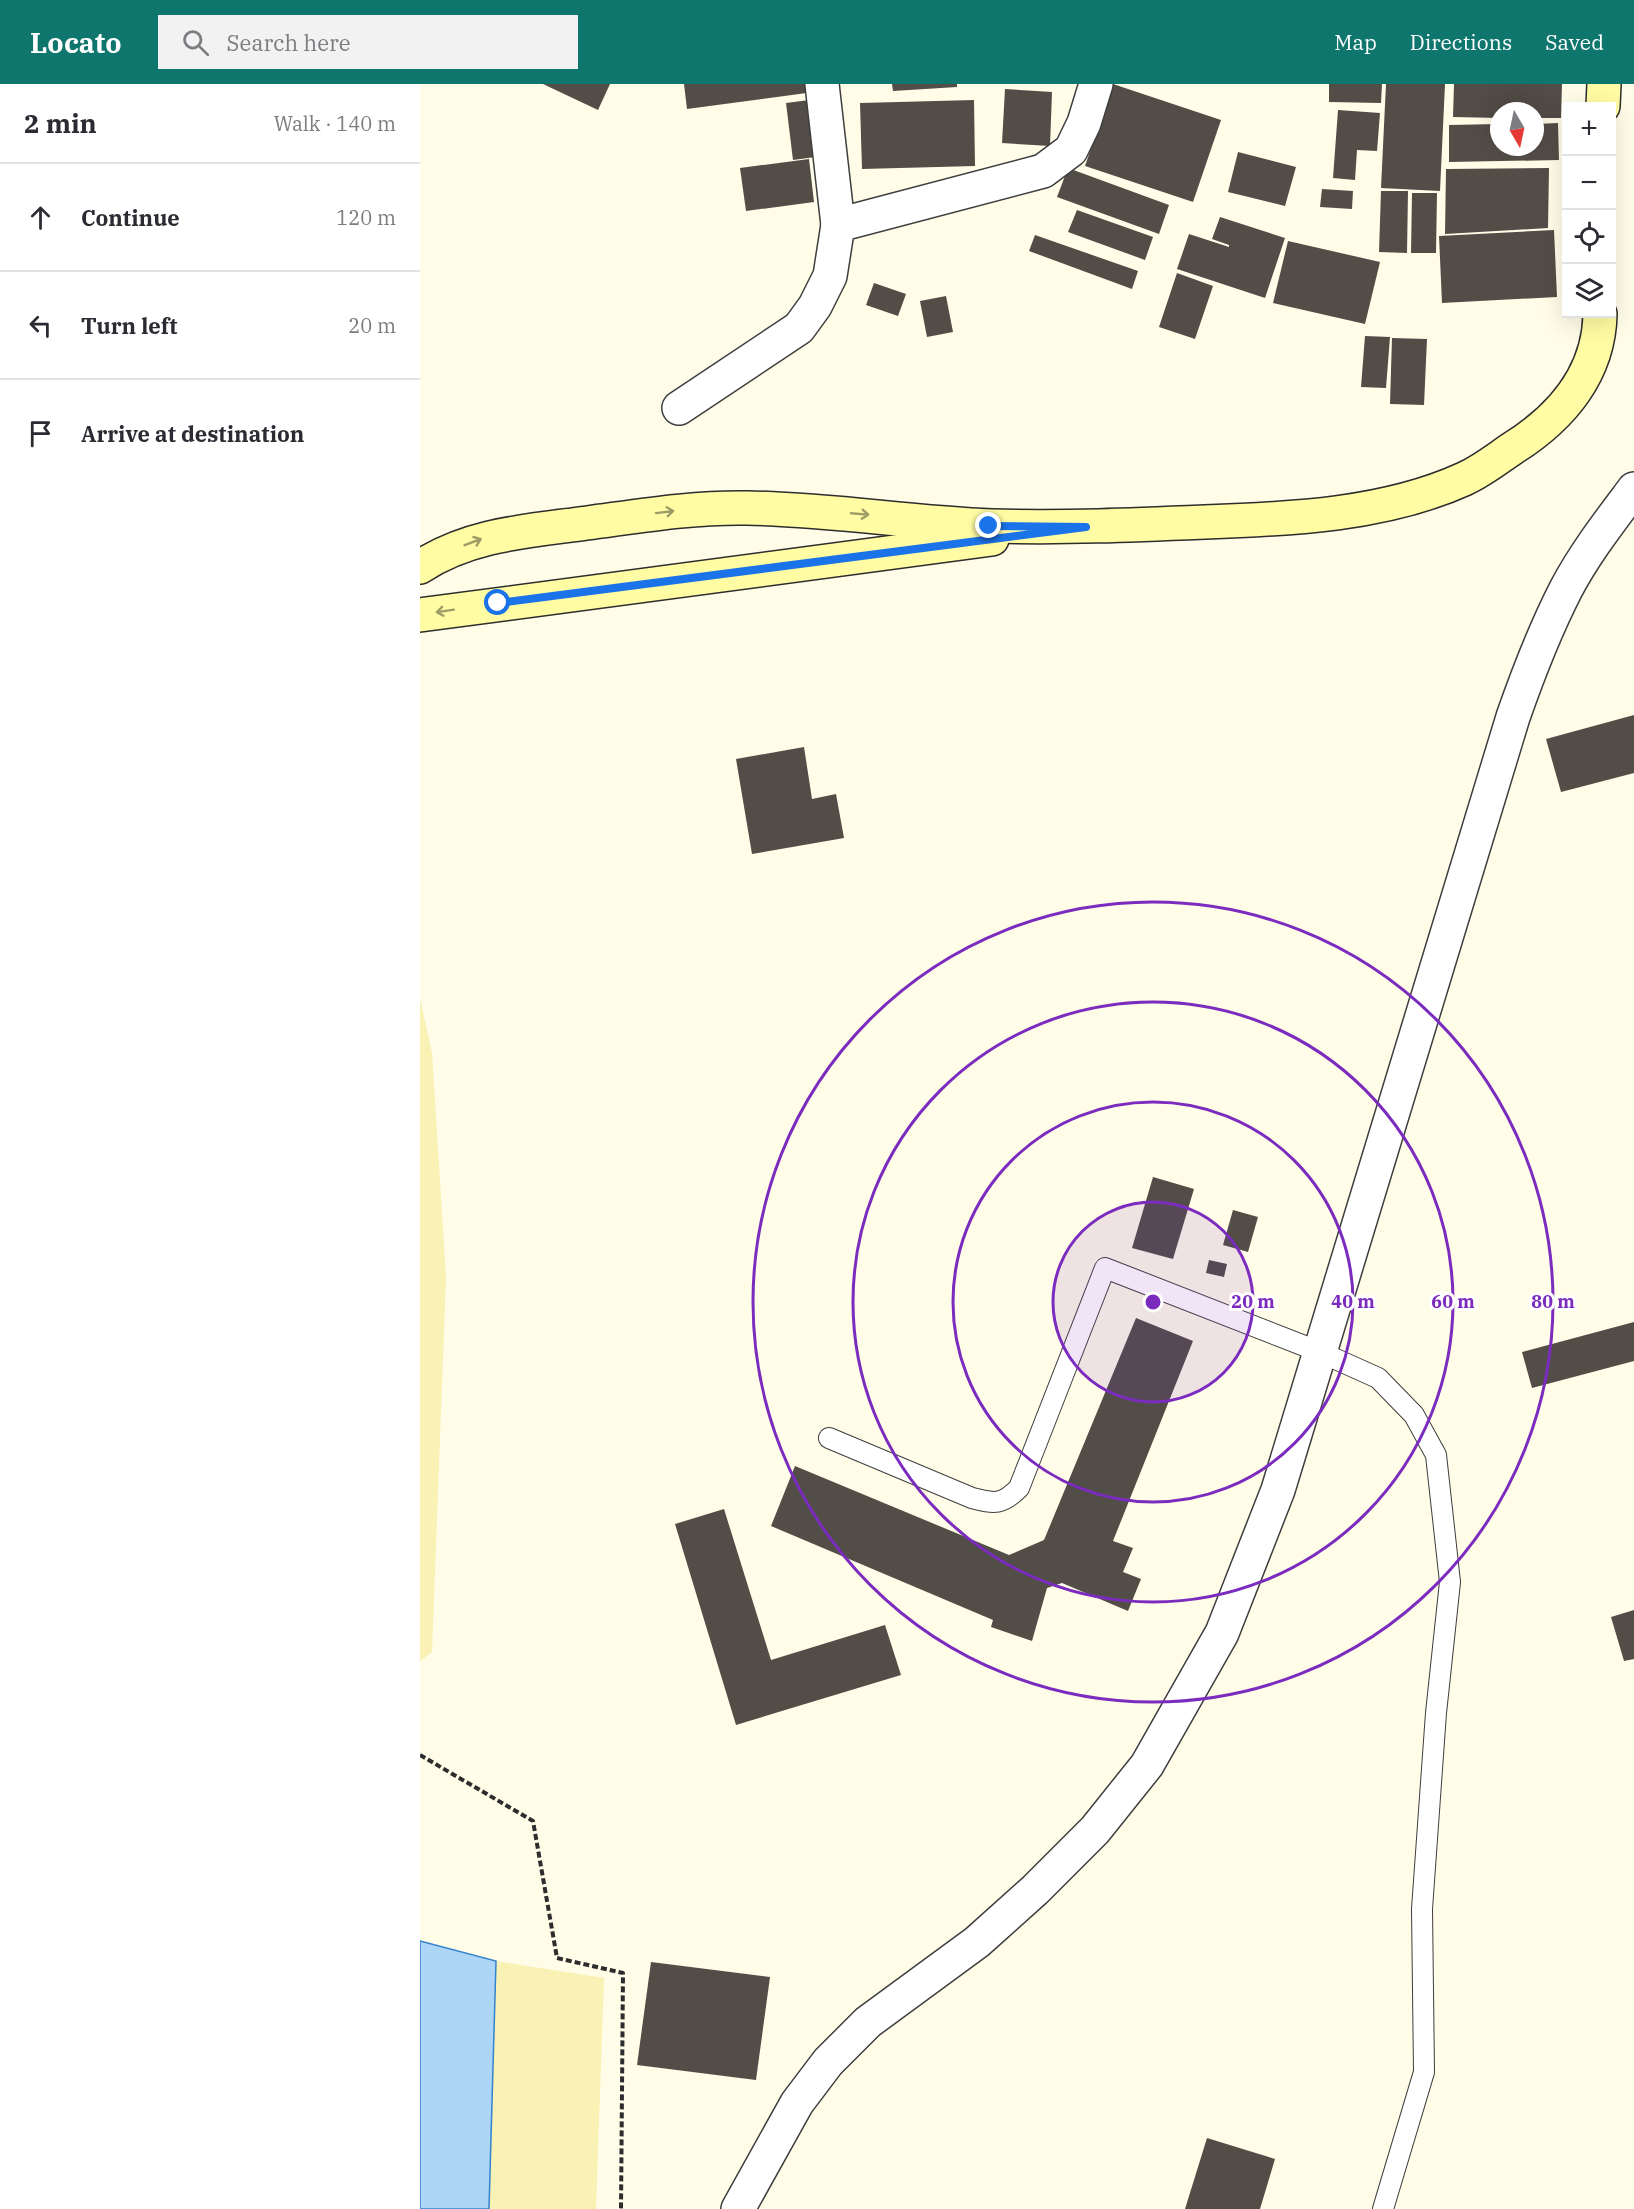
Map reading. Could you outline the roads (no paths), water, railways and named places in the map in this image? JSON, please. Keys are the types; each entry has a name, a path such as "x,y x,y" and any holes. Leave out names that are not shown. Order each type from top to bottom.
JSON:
{"street":[{"path":"679,408 799,328 815,306 830,276 838,225 822,84"},
{"path":"838,225 1042,171 1071,150 1084,123 1096,84"},
{"path":"1603,102 1604,84"},
{"path":"420,567 437,555 484,538 672,511 745,508 829,511 989,526 1086,527 1272,520 1363,508 1419,496 1467,478 1538,432 1578,390 1595,354 1600,318"},
{"path":"738,2209 797,2103 828,2061 868,2022 976,1942 1035,1890 1095,1830 1147,1765 1222,1633 1278,1490 1534,657 1567,588 1599,536 1634,489"},
{"path":"420,615 1086,527"}],"lane":[{"path":"829,1438 972,1498 992,1504 1008,1500 1019,1488 1105,1268 1320,1352 1378,1378 1414,1414 1436,1455 1450,1582 1436,1713 1422,1909 1424,2072 1383,2209"}],"water":[{"path":"420,1941 496,1961 489,2209 420,2209"}]}
